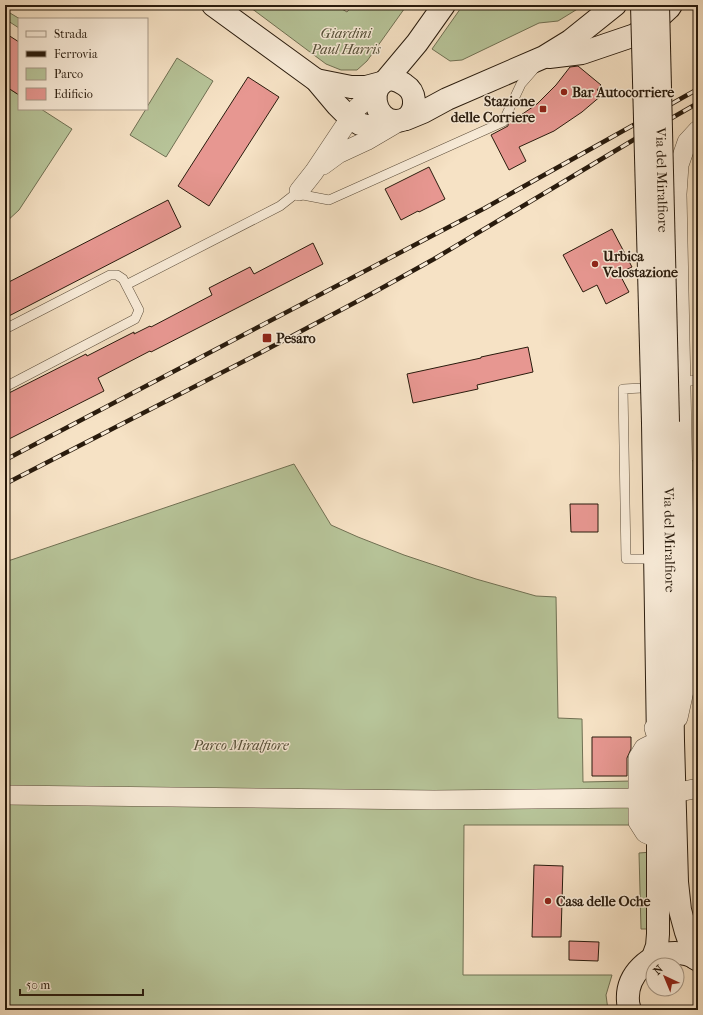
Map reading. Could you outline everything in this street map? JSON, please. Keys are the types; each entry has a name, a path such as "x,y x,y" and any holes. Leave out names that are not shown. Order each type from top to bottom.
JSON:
{"main road":[{"path":"213,5 316,80 350,118 367,126 375,126 423,112 447,99 544,57 570,41 615,5"},
{"path":"417,43 411,70 411,91 414,106 411,113 399,120 386,118 377,107 376,94 382,84 417,43 444,5"},
{"path":"642,5 653,122"},
{"path":"653,122 658,5"},
{"path":"544,57 582,53 634,34 656,20 671,5"},
{"path":"316,80 351,87 366,87 382,84 391,79 397,80 405,84 411,91 427,97 447,99"},
{"name":"Via del Miralfiore","path":"653,122 661,422 666,741 658,839 658,934 654,957"},
{"name":"Via del Miralfiore","path":"666,741 675,793 680,910 686,932 697,959"},
{"path":"654,957 667,953 682,953 697,959"},
{"path":"630,1010 628,1001 629,988 634,975 645,963"}],"street":[{"path":"299,191 314,172 356,109 382,84"},
{"path":"314,172 338,154 366,141 399,120"},
{"path":"658,839 645,833 638,822 638,758 644,748 666,741 684,691 692,630 686,376 678,194 679,165 687,142 698,130"},
{"name":"Via del Miralfiore","path":"666,741 650,716 647,696 642,353 638,214 678,194"},
{"path":"642,353 654,350 664,351 673,357 686,376"},
{"path":"642,388 655,386 675,377 686,376"},
{"path":"675,793 698,788"},
{"path":"5,795 434,800 638,798"}],"lane":[{"path":"126,285 280,206 299,191 303,195 329,200 503,122 521,84 544,57"},
{"path":"5,329 110,275 117,275 123,279 139,310 135,319 5,387"},
{"path":"642,388 623,389 626,560 645,559"}],"green space":[{"name":"Giardini Paul Harris","path":"247,5 335,5 347,12 353,5 407,5 367,61 357,70 341,70 326,64"},
{"path":"463,5 584,5 558,21 539,23 462,60 450,61 432,49"},
{"path":"5,10 18,18 18,27 5,19"},
{"path":"177,58 213,81 166,157 130,135 145,110 148,110 148,105"},
{"path":"5,86 18,94 18,110 43,110 72,129 19,210 5,223"},
{"path":"698,458 698,528 691,528 690,462"},
{"name":"Parco Miralfiore","path":"294,464 331,525 404,555 476,579 536,596 556,597 558,718 582,719 583,782 632,781 632,825 464,825 463,975 612,975 606,995 608,1010 5,1010 5,562"},
{"path":"652,852 654,929 641,929 639,853"}],"building":[{"path":"5,33 18,41 18,94 5,86"},
{"path":"578,66 601,85 597,90 602,95 582,112 554,131 519,147 526,161 509,170 491,135 508,126 509,122 537,104 556,85 570,67"},
{"path":"248,77 279,97 209,206 178,186"},
{"path":"429,167 445,199 401,220 385,189"},
{"path":"168,200 181,227 5,318 5,284"},
{"path":"612,229 632,267 619,273 629,292 606,304 597,285 583,292 563,255"},
{"path":"313,243 323,264 98,378 104,391 5,441 5,395 86,354 87,356 134,332 134,334 150,326 151,327 212,295 209,288 250,267 254,274"},
{"path":"528,347 533,372 477,385 478,389 413,403 407,374"},
{"path":"570,504 598,504 598,532 571,532"},
{"path":"592,737 631,737 631,749 627,758 627,776 592,776"},
{"name":"Casa delle Oche","path":"534,865 563,866 561,937 532,937"},
{"path":"569,941 599,942 598,961 569,960"}],"railway":[{"path":"5,460 485,208 698,89"},
{"path":"5,484 260,353 371,294 434,259 698,103"}],"place":[{"name":"Bar Autocorriere","path":"564,92"},
{"name":"Stazione delle Corriere","path":"543,109"},
{"name":"Urbica Velostazione","path":"595,264"},
{"name":"Pesaro","path":"267,338"},
{"name":"Casa delle Oche","path":"548,901"}]}
